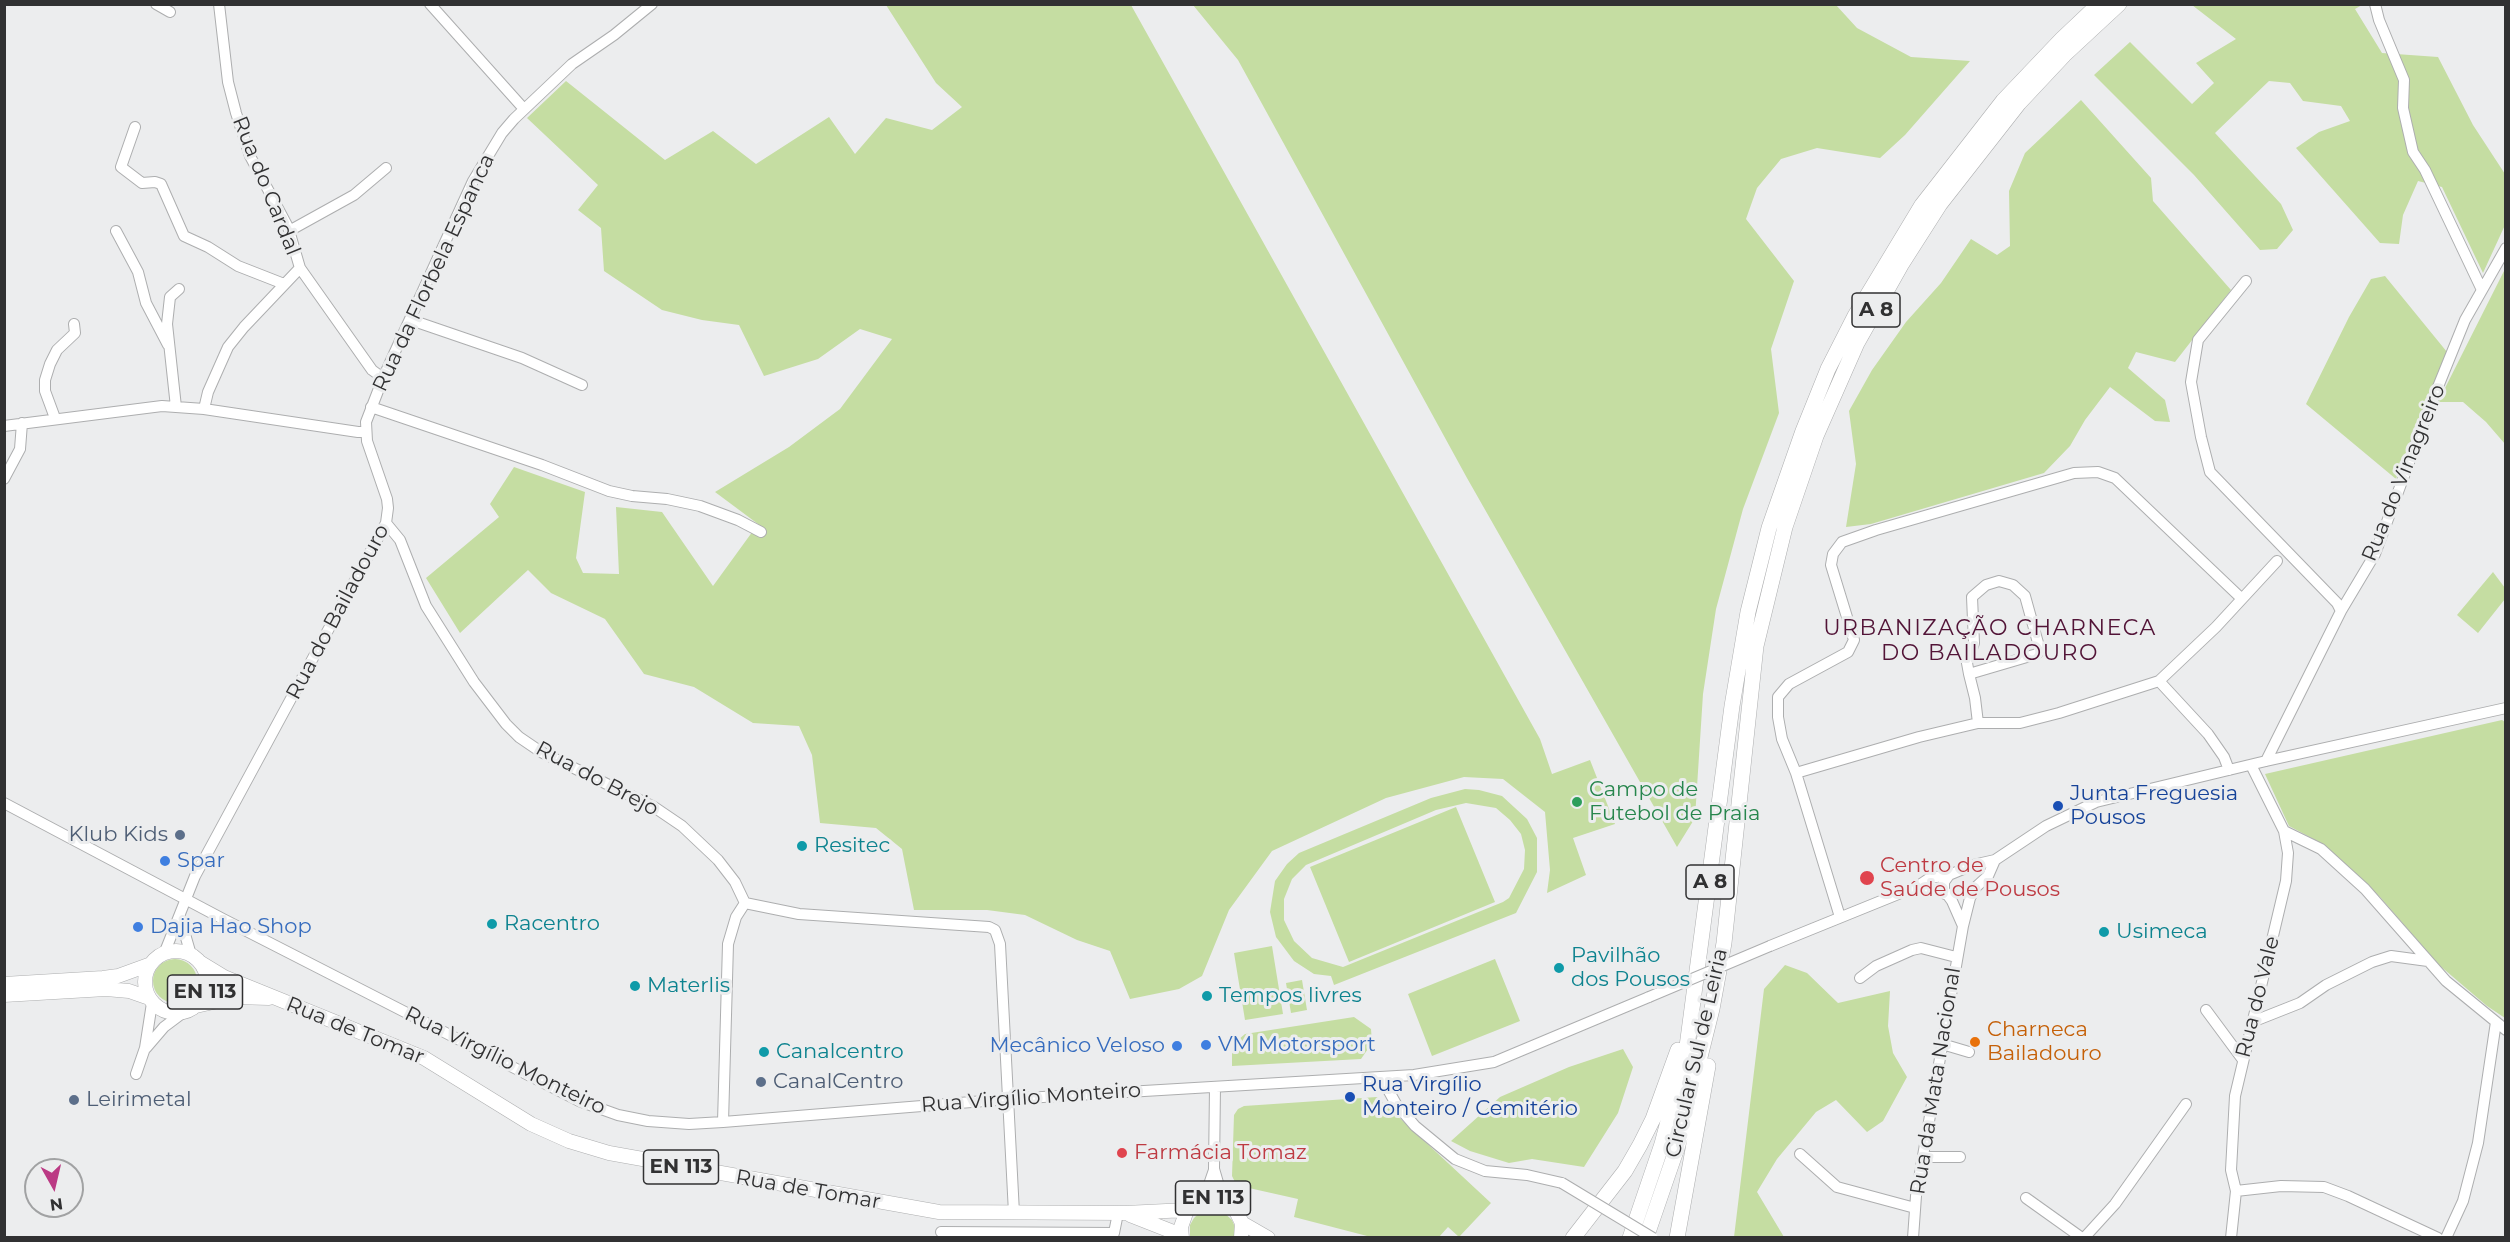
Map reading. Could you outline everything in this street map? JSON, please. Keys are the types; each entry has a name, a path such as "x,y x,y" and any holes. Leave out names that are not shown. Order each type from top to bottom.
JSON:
{"highway":[{"name":"Circular Sul de Leiria","path":"1630,1238 1673,1105 1686,1053 1732,706 1748,612 1769,528 1803,431 1828,369 1855,316 1922,205 2003,101 2099,4"},
{"name":"Circular Sul de Leiria","path":"1646,1238 1678,1145 1712,1009 1724,943 1756,646 1779,546 1816,436 1857,343 1901,265 1940,204 2019,103 2119,4"},
{"path":"1573,1238 1625,1171 1640,1145 1653,1119 1694,1004"},
{"path":"1677,1238 1715,1025 1712,1009"}],"main road":[{"name":"Rua de Tomar","path":"164,954 178,951 224,976 424,1058 531,1124 569,1141 636,1159 939,1212 1121,1213 1187,1210 1204,1199"},
{"name":"EN 113","path":"4,984 118,976 151,964 164,954"},
{"name":"EN 113","path":"190,1009 206,990 206,972 196,959"},
{"name":"EN 113","path":"151,964 145,982 151,1000"},
{"name":"Rua de Tomar","path":"4,995 129,991 151,1000 165,1011 190,1009 235,998 277,999"},
{"name":"EN 113","path":"1204,1199 1223,1200 1235,1209 1242,1223 1241,1238"},
{"name":"Rua de Tomar","path":"1121,1213 1182,1236 1183,1218 1187,1210"},
{"name":"EN 113","path":"1242,1223 1268,1238"}],"street":[{"path":"156,4 170,12"},
{"name":"Rua do Cardal","path":"204,409 208,392 228,347 300,268 289,231 250,156 236,113 228,82 219,4"},
{"path":"430,4 524,110"},
{"name":"Rua da Florbela Espanca","path":"365,432 371,407 383,378 473,182 502,133 572,64 614,36 652,4"},
{"path":"2375,4 2379,20 2404,80 2403,108 2413,152 2425,170 2482,290"},
{"path":"135,127 121,167 142,183 161,184 184,236 208,247 238,266 284,284"},
{"path":"289,231 354,195 386,168"},
{"path":"116,231 138,272 146,303 168,345"},
{"name":"Rua do Vinagreiro","path":"2266,761 2341,611 2375,554 2465,320 2505,248"},
{"path":"300,268 372,370 383,378"},
{"path":"2246,281 2198,340 2191,382 2210,471 2337,603 2341,611"},
{"path":"176,406 168,345 169,303 170,297 179,290"},
{"path":"411,320 522,358 582,385"},
{"path":"55,418 45,391 45,380 57,350 75,333 74,324"},
{"path":"4,426 55,418 176,406 365,432"},
{"path":"371,407 542,465 609,491 700,506 738,520 761,532"},
{"path":"4,479 20,449 22,423"},
{"name":"Rua do Bailadouro","path":"164,954 180,917 185,898 386,523 387,500 365,432"},
{"path":"1840,917 1796,773 1782,739 1778,717 1778,697 1789,684 1848,652 1854,640 1831,565 1833,554 1842,542 1876,530 2074,473 2098,472 2115,478 2241,598"},
{"name":"Rua do Brejo","path":"386,523 400,540 426,606 474,682 506,724 519,737 541,752 654,807 682,826 718,860 735,882 745,903"},
{"path":"1796,773 1919,737 1978,723 2020,723 2081,707 2158,681 2216,627 2277,561"},
{"path":"1969,674 2037,654 2040,650 2025,596 2013,585 1999,581 1986,585 1972,597 1974,643 1967,663 1969,674 1978,723"},
{"path":"2158,681 2208,734 2224,757 2229,770"},
{"name":"Rua da Mata Nacional","path":"1949,875 1982,862 1995,860 2046,826 2096,802 2266,761 2505,708"},
{"name":"Rua do Vale","path":"2231,1238 2236,1191 2231,1170 2235,1096 2286,881 2288,853 2284,831 2251,765"},
{"name":"Rua Virgílio Monteiro","path":"4,803 579,1101 618,1115 648,1121 689,1124 1009,1099 1380,1077 1438,1072 1494,1062 1918,886 1930,878 1949,875"},
{"path":"2284,831 2321,849 2357,881 2446,981 2505,1030"},
{"name":"Rua da Mata Nacional","path":"1913,1238 1915,1208 1956,957 1970,898 1976,887 1988,876 1995,860"},
{"path":"1960,871 1969,874 1976,887"},
{"path":"1949,875 1944,886 1963,926"},
{"path":"1918,886 1936,888 1949,898 1963,902 1970,898"},
{"path":"723,1122 728,945 736,917 745,903 799,914 981,925 995,930 1000,944 1014,1213"},
{"path":"180,917 196,959"},
{"path":"1860,978 1876,966 1922,948 1956,957"},
{"path":"2252,1022 2300,1003 2326,985 2372,962 2391,956 2428,961"},
{"path":"136,1074 146,1048 151,1000"},
{"path":"146,1048 164,1027 190,1009"},
{"path":"2206,1010 2243,1060"},
{"path":"2446,1238 2463,1201 2478,1143 2496,1022"},
{"path":"1942,1044 1969,1052"},
{"path":"1380,1077 1396,1104 1415,1126 1455,1159 1485,1171 1527,1175 1562,1183 1653,1238"},
{"path":"1215,1087 1214,1169 1223,1200"},
{"path":"2026,1198 2083,1238 2115,1204 2186,1104"},
{"path":"1800,1154 1837,1187 1915,1208"},
{"path":"1923,1157 1960,1157"},
{"path":"1204,1199 1214,1169"},
{"path":"2236,1191 2281,1186 2324,1187 2438,1238"},
{"path":"939,1212 943,1235 1116,1235 1121,1213"}],"green space":[{"path":"886,5 1131,5 1540,739 1552,774 1590,760 1615,824 1573,838 1586,875 1547,893 1550,870 1545,812 1503,779 1464,777 1386,798 1272,851 1229,910 1202,976 1179,989 1130,999 1110,951 1077,940 1025,915 987,910 914,910 902,849 876,828 820,823 812,755 799,726 753,723 694,687 644,674 605,619 551,593 528,570 460,633 426,578 499,517 490,504 514,467 585,492 576,558 583,573 619,574 616,507 662,512 713,586 758,524 715,492 789,447 840,409 892,339 860,329 818,359 764,376 739,325 702,320 662,310 604,271 601,228 578,210 598,185 527,118 566,81 665,160 713,131 756,164 829,117 855,154 886,118 932,130 962,107 936,83"},
{"path":"1193,5 1836,5 1857,28 1911,57 1970,61 1905,135 1880,158 1817,148 1781,159 1757,188 1746,219 1794,281 1771,349 1779,413 1743,509 1716,609 1703,694 1695,818 1677,847 1467,478 1238,60"},
{"path":"2192,5 2362,5 2355,9 2382,53 2438,57 2473,125 2505,174 2505,225 2483,273 2442,187 2418,181 2403,215 2399,244 2380,243 2296,148 2319,132 2350,121 2341,106 2303,101 2290,83 2269,81 2215,133 2281,204 2293,230 2277,249 2260,250 2194,175 2094,75 2130,42 2192,104 2214,83 2196,63 2236,39"},
{"path":"2081,100 2151,178 2153,201 2231,290 2175,362 2136,352 2128,368 2165,400 2170,422 2155,421 2110,387 2085,420 2070,446 2044,473 1871,524 1846,527 1856,464 1849,411 1872,370 1906,322 1941,283 1971,239 1997,255 2010,246 2009,191 2025,153"},
{"path":"2505,269 2505,444 2486,422 2463,402 2438,402"},
{"path":"2385,276 2447,352 2396,479 2306,404 2349,317 2371,279"},
{"path":"2493,572 2505,588 2505,599 2478,633 2457,615"},
{"path":"2502,720 2505,722 2505,1018 2487,1006 2439,965 2380,897 2321,843 2289,826 2265,774"},
{"path":"1465,789 1479,790 1502,796 1527,819 1537,838 1537,872 1516,913 1334,985 1331,976 1314,974 1294,961 1276,937 1270,912 1275,881 1287,864 1299,853 1431,798","holes":["1466,803 1496,808 1521,834 1525,850 1524,869 1509,898 1503,902 1343,967 1312,958 1294,941 1284,920 1284,899 1292,879 1306,865 1436,810"]},
{"path":"1456,807 1495,902 1349,962 1310,867"},
{"path":"1272,946 1283,1014 1245,1020 1234,953"},
{"path":"175,959 191,965 197,981 191,997 175,1003 159,997 153,981 159,965"},
{"path":"1495,959 1520,1021 1432,1056 1408,994"},
{"path":"1785,965 1807,973 1838,1003 1890,991 1888,1026 1893,1053 1907,1077 1883,1121 1867,1132 1836,1100 1816,1112 1777,1159 1757,1192 1784,1237 1734,1237 1764,989"},
{"path":"1302,980 1307,1010 1291,1013 1286,983"},
{"path":"1354,1017 1371,1029 1372,1043 1361,1059 1232,1066 1232,1045 1245,1034"},
{"path":"1623,1049 1633,1067 1618,1113 1584,1167 1532,1159 1509,1163 1470,1151 1451,1141 1500,1097 1569,1067"},
{"path":"1377,1097 1491,1203 1459,1237 1448,1227 1439,1237 1371,1237 1294,1217 1298,1199 1240,1186 1235,1182 1232,1176 1234,1115 1238,1109 1244,1106"},
{"path":"1213,1209 1221,1210 1232,1220 1235,1227 1234,1237 1190,1237 1190,1225 1194,1218 1199,1213"}],"place":[{"name":"Campo de Futebol de Praia","path":"1577,802"},
{"name":"Junta Freguesia Pousos","path":"2058,806"},
{"name":"Klub Kids","path":"180,835"},
{"name":"Resitec","path":"802,846"},
{"name":"Spar","path":"165,861"},
{"name":"Centro de Saúde de Pousos","path":"1867,878"},
{"name":"Racentro","path":"492,924"},
{"name":"Dajia Hao Shop","path":"138,927"},
{"name":"Usimeca","path":"2104,932"},
{"name":"Pavilhão dos Pousos","path":"1559,968"},
{"name":"Materlis","path":"635,986"},
{"name":"Tempos livres","path":"1207,996"},
{"name":"Charneca Bailadouro","path":"1975,1042"},
{"name":"VM Motorsport","path":"1206,1045"},
{"name":"Mecânico Veloso","path":"1177,1046"},
{"name":"Canalcentro","path":"764,1052"},
{"name":"CanalCentro","path":"761,1082"},
{"name":"Rua Virgílio Monteiro / Cemitério","path":"1350,1097"},
{"name":"Leirimetal","path":"74,1100"},
{"name":"Farmácia Tomaz","path":"1122,1153"}],"district":[{"name":"URBANIZAÇÃO CHARNECA DO BAILADOURO","path":"1990,642"}]}
